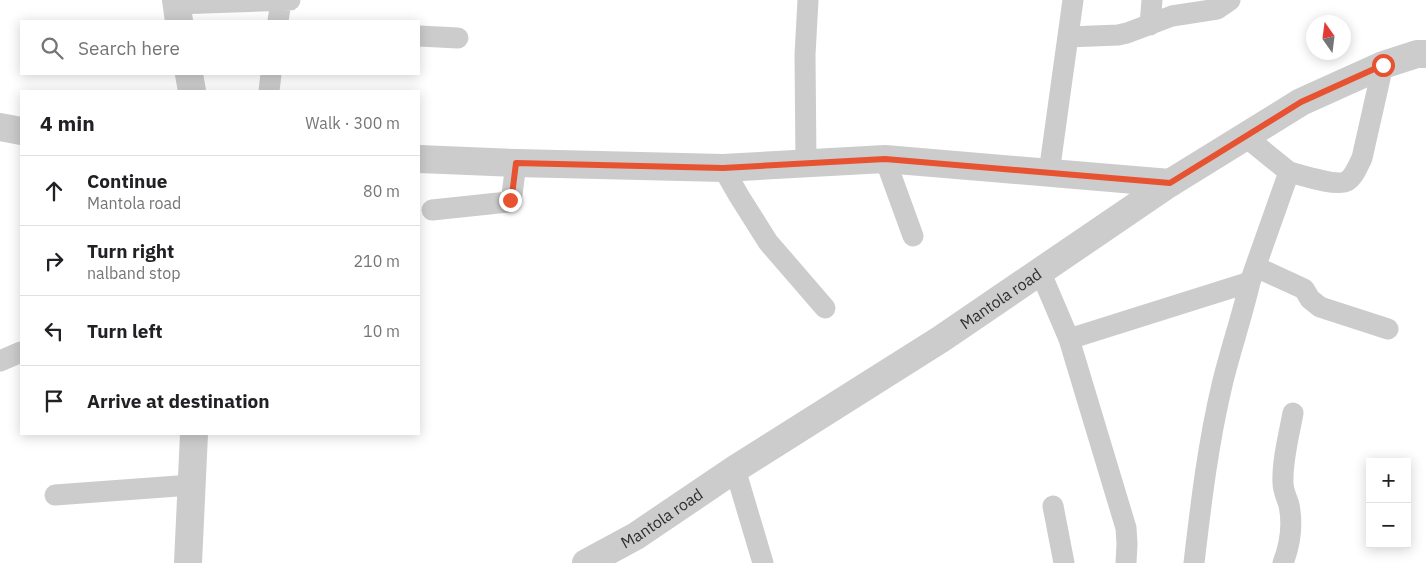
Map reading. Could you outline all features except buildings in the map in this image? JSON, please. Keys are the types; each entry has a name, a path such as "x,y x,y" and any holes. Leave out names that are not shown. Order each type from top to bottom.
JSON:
{"street":[{"path":"806,162 804,55 808,0"},
{"path":"1049,173 1073,0"},
{"path":"1150,25 1152,0"},
{"path":"1068,37 1118,35 1179,15 1217,9 1230,0"},
{"path":"177,8 283,8"},
{"path":"420,36 458,38"},
{"name":"Mantola road","path":"586,563 636,536 735,469 941,339 1170,183 1301,102 1383,65 1417,54 1426,54"},
{"path":"1246,137 1289,172 1338,183 1346,182 1356,171 1362,158 1383,65"},
{"path":"188,75 192,90"},
{"path":"269,90 271,75"},
{"path":"0,127 20,131"},
{"path":"420,159 723,168 885,159 1170,183"},
{"path":"885,159 912,236"},
{"path":"432,210 508,202 512,195 516,163"},
{"path":"723,168 768,242 825,308"},
{"path":"1194,563 1208,451 1222,384 1253,274 1289,172"},
{"path":"1040,272 1069,339 1126,528 1126,563"},
{"path":"1069,339 1253,274 1304,288 1310,299 1320,308 1388,329"},
{"path":"0,361 20,352"},
{"path":"1283,563 1290,536 1289,505 1283,479 1293,413"},
{"path":"188,563 194,435"},
{"path":"735,469 763,563"},
{"path":"55,495 191,485"},
{"path":"1054,506 1064,563"}],"route":[{"path":"510,200 516,163 723,168 885,159 1170,183 1301,102 1383,65"}]}
